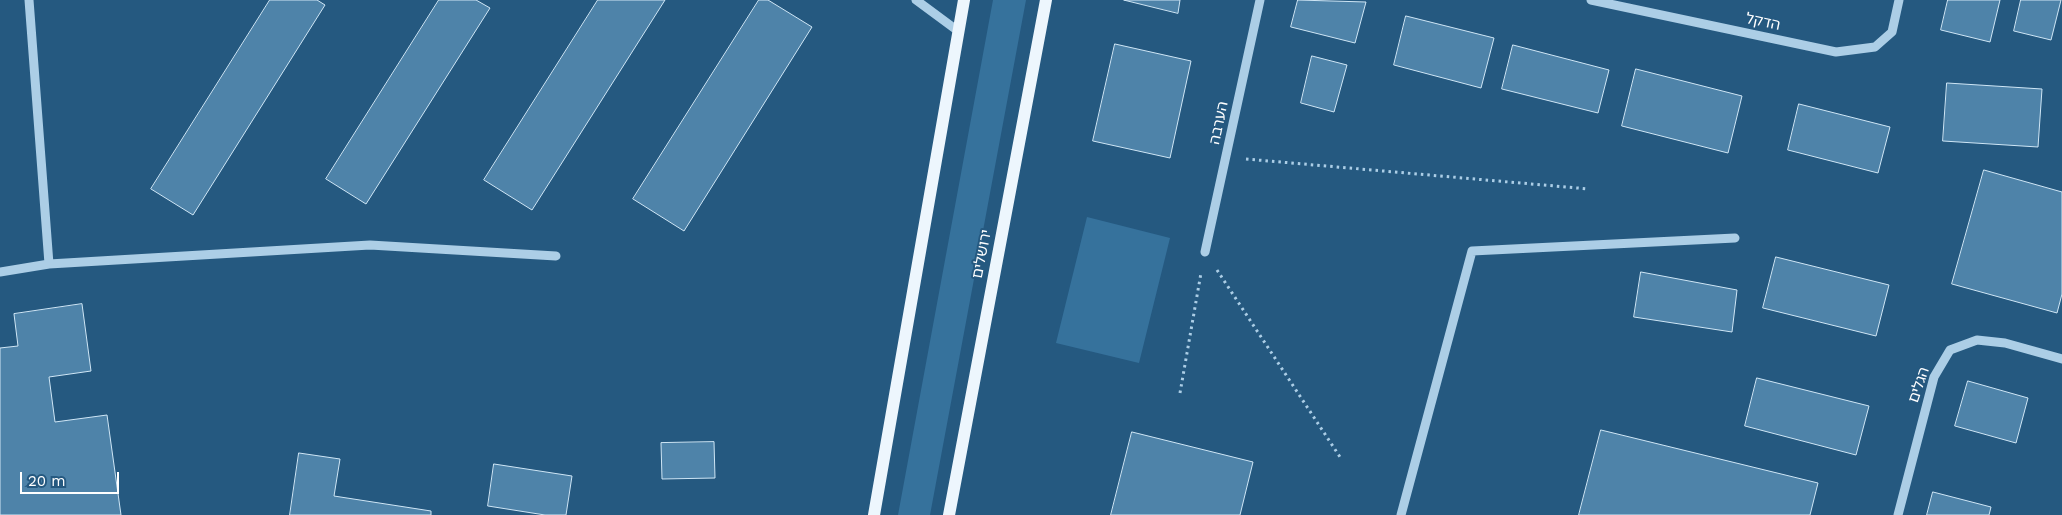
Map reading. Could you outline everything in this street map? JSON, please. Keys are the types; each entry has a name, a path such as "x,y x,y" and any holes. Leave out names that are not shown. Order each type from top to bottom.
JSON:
{"main road":[{"path":"874,515 964,0"},
{"name":"ירושלים","path":"948,515 1046,0"}],"street":[{"path":"28,0 49,264"},
{"path":"916,0 958,31"},
{"name":"הערבה","path":"1205,252 1260,0"},
{"name":"הדקל","path":"1591,0 1836,52 1875,47 1892,32 1900,0"},
{"path":"1400,515 1472,251 1735,238"},
{"path":"0,272 49,264 370,245 556,256"},
{"name":"הגלים","path":"1898,515 1934,376 1950,350 1977,340 2005,343 2062,359"}],"path":[{"path":"1225,157 1589,189"},
{"path":"1180,393 1205,252"},
{"path":"1205,252 1340,458"}],"shaded area":[{"path":"993,0 1026,0 930,515 898,515"},
{"path":"1087,217 1170,238 1139,363 1056,343"}],"building":[{"path":"270,0 317,0 325,5 193,215 151,189"},
{"path":"439,0 476,0 490,8 366,204 326,179"},
{"path":"598,0 665,0 532,210 484,180"},
{"path":"759,0 768,0 812,27 684,231 633,199"},
{"path":"1124,0 1180,0 1178,13"},
{"path":"1298,0 1366,2 1355,43 1291,27"},
{"path":"1948,0 2000,0 1990,42 1941,30"},
{"path":"2021,0 2061,0 2051,40 2014,31"},
{"path":"1406,16 1494,38 1481,88 1394,65"},
{"path":"1115,44 1191,61 1170,158 1093,141"},
{"path":"1513,45 1609,70 1598,113 1502,89"},
{"path":"1312,56 1347,65 1334,112 1301,103"},
{"path":"1636,69 1742,96 1728,153 1622,126"},
{"path":"1947,83 2042,89 2038,147 1943,141"},
{"path":"1799,104 1890,127 1878,173 1788,150"},
{"path":"1984,170 2062,192 2062,294 2057,313 1952,284"},
{"path":"1776,257 1889,285 1876,336 1763,308"},
{"path":"1641,272 1737,290 1732,332 1634,317"},
{"path":"82,304 91,371 49,377 55,422 107,415 121,515 0,515 0,348 18,346 14,314"},
{"path":"1757,378 1869,406 1856,455 1745,426"},
{"path":"1968,381 2028,398 2016,443 1955,426"},
{"path":"1601,430 1818,483 1810,515 1579,515"},
{"path":"1132,432 1253,462 1240,515 1111,515"},
{"path":"714,442 715,478 662,479 661,443"},
{"path":"299,453 340,459 334,496 431,511 431,515 290,515"},
{"path":"494,464 572,476 566,515 545,515 488,506"},
{"path":"1933,492 1991,507 1989,515 1927,515"}]}
